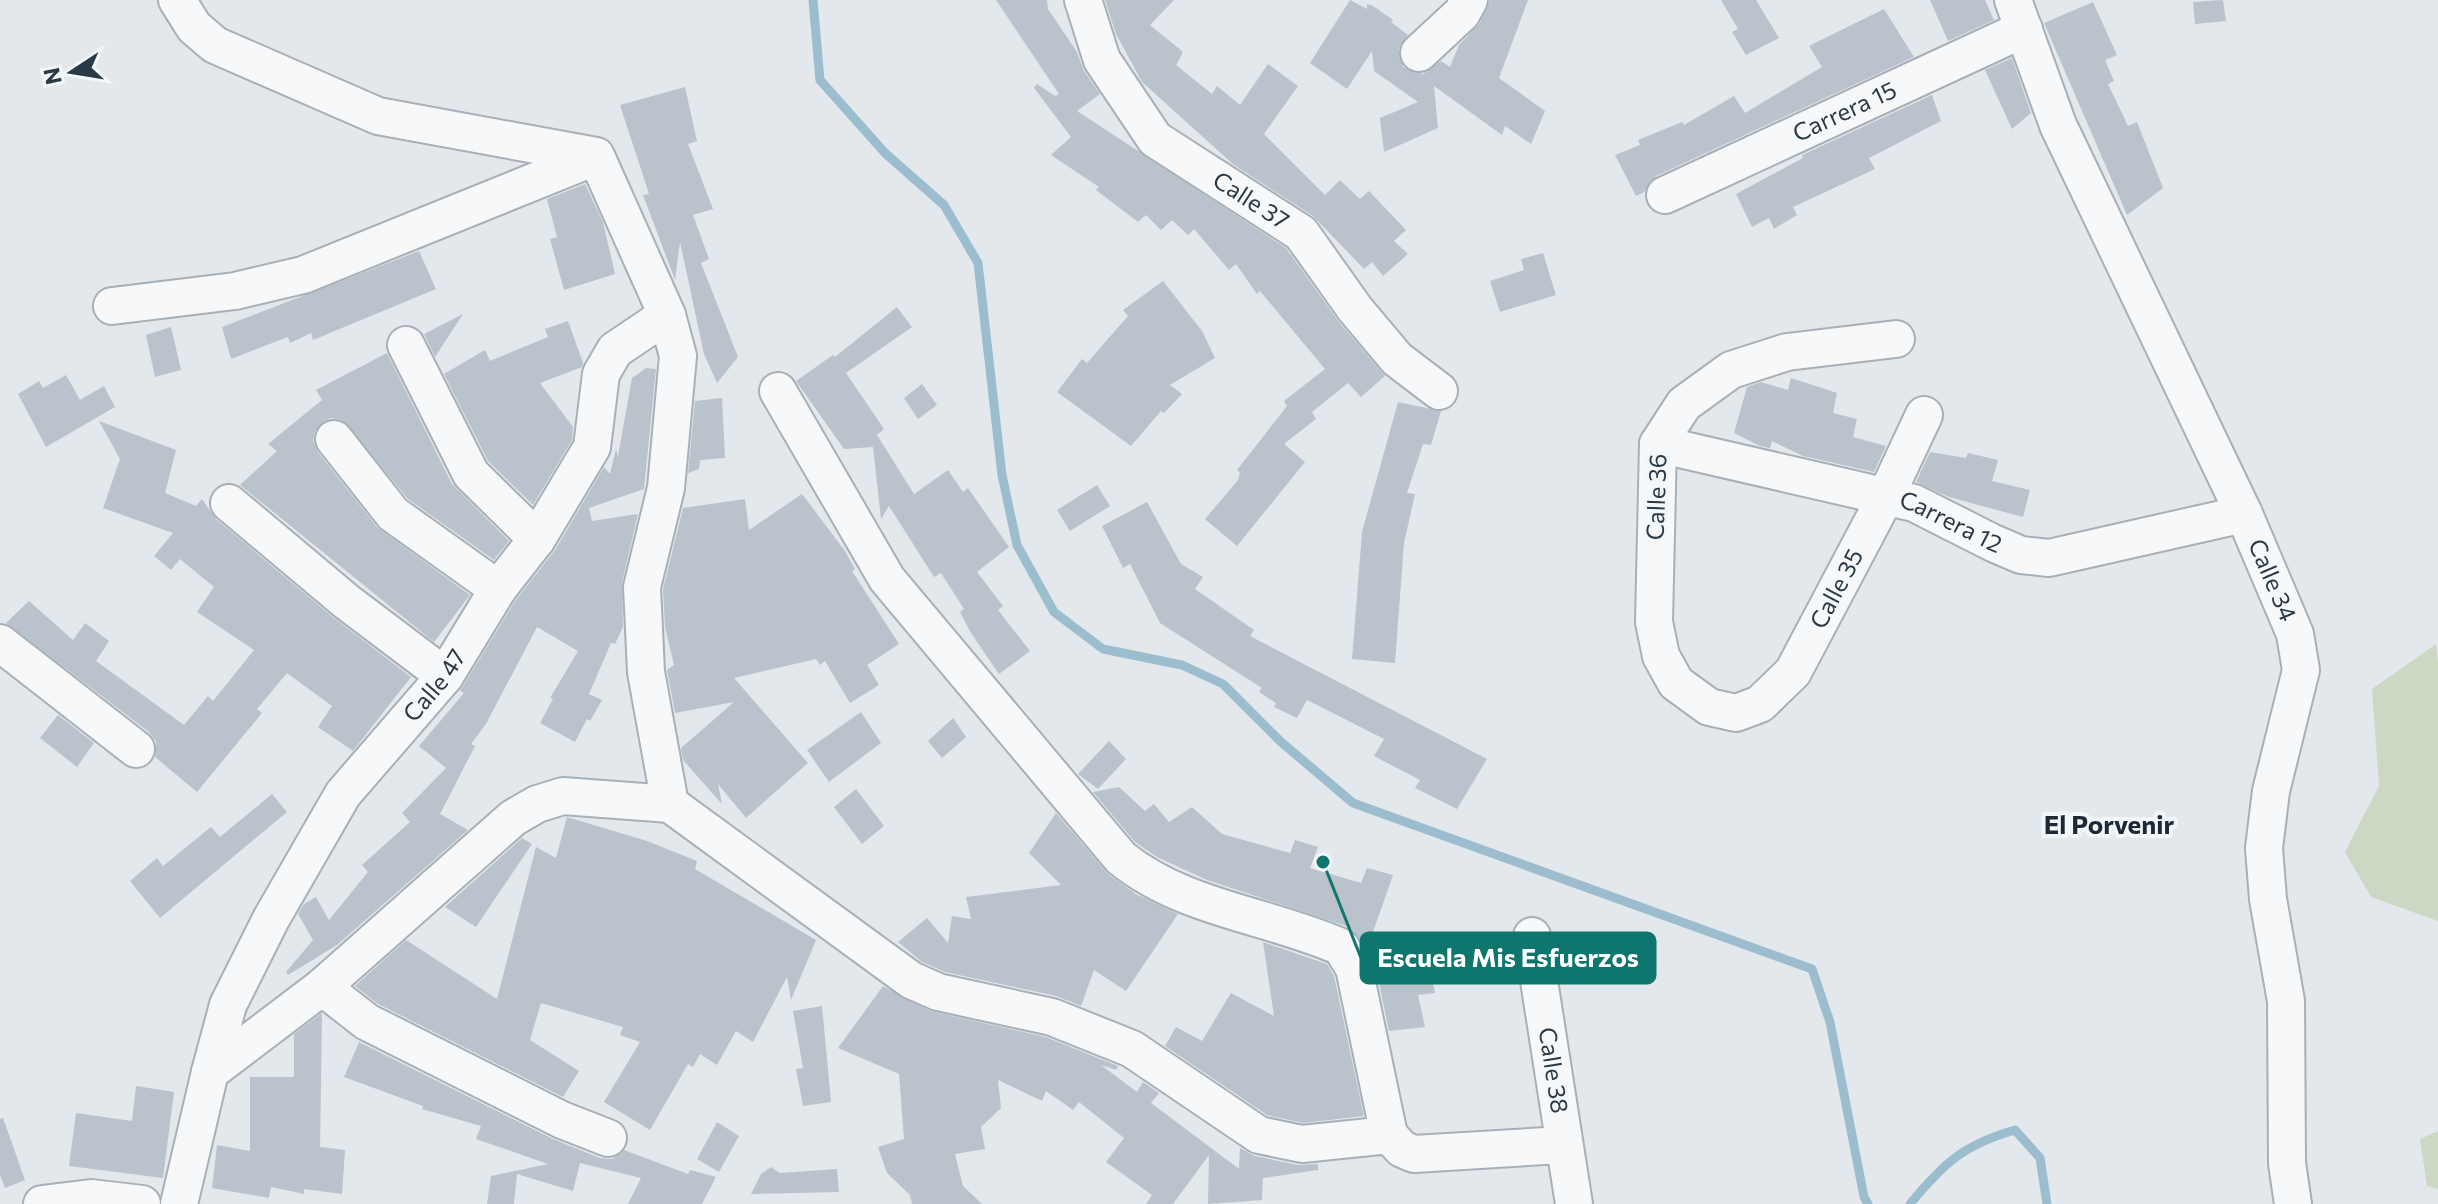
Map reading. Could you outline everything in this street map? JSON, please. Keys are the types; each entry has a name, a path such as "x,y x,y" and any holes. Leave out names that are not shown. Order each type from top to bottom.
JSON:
{"street":[{"path":"177,0 194,27 215,45 378,116 596,156"},
{"name":"Calle 37","path":"1083,0 1102,60 1155,139 1301,233 1355,309 1397,359 1439,391"},
{"path":"1419,53 1462,13 1469,0"},
{"name":"Carrera 15","path":"1665,195 2019,14"},
{"name":"Calle 34","path":"2019,14 2058,125 2244,514 2295,634 2301,670 2271,791 2264,848 2268,899 2286,1001 2287,1163 2293,1204"},
{"path":"112,306 235,291 303,275 596,156"},
{"path":"596,156 667,315 678,356 666,488 642,587 646,672 670,804"},
{"name":"Calle 47","path":"179,1204 228,1005 271,919 343,794 445,676 498,589 537,539 592,447 601,374 615,350 667,315"},
{"name":"Calle 36","path":"1709,707 1676,683 1659,644 1654,622 1658,444 1684,404 1731,370 1787,352 1896,339"},
{"path":"406,345 471,474 537,539"},
{"path":"778,391 887,579 1121,858 1148,880 1184,895 1341,947 1354,968 1389,1135 1402,1149 1414,1154 1562,1145"},
{"name":"Calle 35","path":"1709,707 1736,713 1760,704 1793,672 1886,496 1924,415"},
{"path":"334,439 393,514 498,589"},
{"name":"Carrera 12","path":"1658,444 1914,503 2021,555 2049,558 2244,514"},
{"path":"229,503 347,602 445,676"},
{"path":"0,643 136,749"},
{"path":"210,1072 322,987 513,818 537,804 563,796 670,804 911,980 938,992 1052,1017 1132,1049 1259,1135 1302,1144 1389,1135"},
{"name":"Calle 38","path":"1532,936 1562,1145 1574,1204"},
{"path":"322,987 367,1022 562,1120 608,1138"},
{"path":"42,1204 91,1198 142,1204"}],"green space":[{"path":"2436,644 2438,921 2371,897 2345,852 2379,786 2372,689"},
{"path":"2438,1131 2438,1189 2427,1186 2420,1139"}],"building":[{"path":"996,0 1047,0 1048,9 1100,94 1077,111 1286,248 1339,322 1385,376 1361,397 1348,383 1312,412 1316,419 1284,444 1305,462 1237,546 1205,519 1238,480 1240,473 1237,470 1287,406 1284,401 1325,369 1260,291 1257,294 1236,264 1229,270 1194,229 1188,235 1172,220 1161,230 1146,215 1138,222 1096,190 1099,187 1051,155 1071,137 1034,88 1037,84 1055,96 1059,94"},
{"path":"1105,0 1174,0 1150,25 1183,52 1176,65 1212,94 1217,86 1240,105 1268,64 1298,86 1264,134 1325,195 1340,180 1360,199 1369,191 1406,230 1394,241 1408,254 1383,276 1372,262 1364,269 1313,216 1234,165 1142,82 1116,34"},
{"path":"1350,0 1367,9 1367,4 1373,6 1408,35 1399,48 1403,67 1423,74 1441,61 1450,67 1459,45 1480,23 1490,0 1528,0 1499,78 1545,111 1531,144 1505,126 1502,135 1434,86 1438,128 1384,152 1380,118 1418,102 1374,71 1372,51 1347,89 1310,63"},
{"path":"1721,0 1756,0 1779,38 1746,55 1732,32 1738,29"},
{"path":"1930,0 1985,0 1994,20 1948,41"},
{"path":"2223,0 2226,21 2195,24 2193,2"},
{"path":"2093,2 2117,55 2105,60 2114,81 2108,84 2128,126 2137,122 2163,188 2127,215 2044,23"},
{"path":"1884,9 1914,57 1656,176 1644,192 1636,196 1615,155 1640,145 1638,140 1682,122 1684,125 1734,96 1745,113 1822,67 1809,46"},
{"path":"2012,58 2031,113 2012,129 1985,70"},
{"path":"685,87 697,141 688,144 713,209 693,215 709,259 701,263 738,357 717,383 704,354 680,242 675,280 643,195 649,194 620,105"},
{"path":"1932,95 1941,121 1869,158 1875,169 1793,207 1797,215 1774,229 1769,218 1752,227 1736,194 1803,158 1802,155"},
{"path":"585,184 603,222 615,274 564,290 550,239 557,237 547,199"},
{"path":"419,251 436,289 313,340 311,333 290,343 288,337 231,359 222,327"},
{"path":"1543,253 1556,295 1500,312 1490,281 1524,270 1521,259"},
{"path":"1163,281 1202,331 1215,358 1170,385 1182,394 1164,413 1161,411 1131,446 1057,392 1082,359 1087,363 1128,316 1123,310"},
{"path":"897,307 912,327 846,373 884,429 877,435 914,494 948,470 963,492 968,488 1009,547 977,572 1003,606 998,610 1030,651 999,674 971,633 960,612 964,609 941,573 934,577 889,506 881,519 873,447 844,449 796,381 833,355 835,357"},
{"path":"463,314 435,357 424,334"},
{"path":"568,321 582,367 540,383 573,427 572,440 533,505 488,461 444,374 485,350 490,361 548,337 545,329"},
{"path":"171,327 181,370 155,377 146,335"},
{"path":"387,353 452,484 509,541 494,560 408,499 342,420 330,418 315,431 313,441 318,452 377,527 470,595 434,642 240,485 277,451 268,444 322,400 316,390"},
{"path":"646,368 656,369 644,489 589,508 592,521 638,514 622,582 623,627 615,644 611,643 589,694 602,700 590,721 587,719 575,742 540,723 553,699 550,698 578,651 537,627 486,724 471,744 475,746 440,814 468,830 337,945 288,975 286,972 313,940 298,914 304,904 316,897 329,920 368,872 362,865 410,822 402,813 446,768 419,746 464,693 460,691 515,601 555,550 604,467 610,474 616,449 618,456 632,378"},
{"path":"66,375 80,400 104,386 115,407 46,447 18,394 39,381 43,388"},
{"path":"1791,378 1837,393 1833,413 1857,419 1853,437 1886,446 1874,472 1803,456 1772,441 1770,448 1760,446 1734,433 1747,387 1761,382 1788,390"},
{"path":"922,384 937,405 918,419 904,398"},
{"path":"722,398 725,458 700,460 699,469 688,473 695,401"},
{"path":"1398,402 1441,411 1431,445 1423,444 1407,493 1415,494 1404,543 1395,663 1352,659 1362,532"},
{"path":"99,421 176,450 165,493 196,506 202,499 216,519 334,618 411,677 353,751 318,727 332,706 287,673 257,709 262,713 197,792 155,757 156,742 149,732 6,623 29,601 73,640 85,623 109,641 96,661 184,725 208,696 213,701 254,650 197,612 214,587 180,559 171,570 154,556 173,533 103,508 120,459"},
{"path":"1930,452 1966,458 1968,453 1998,460 1992,481 2030,490 2023,517 1949,497 1916,482"},
{"path":"1097,485 1110,506 1070,531 1057,510"},
{"path":"802,494 845,551 855,569 852,571 899,644 867,665 879,685 850,703 825,661 820,665 816,659 734,678 808,763 746,818 718,784 722,804 683,760 681,748 734,702 675,713 667,670 674,665 665,627 663,589 683,508 745,499 749,530"},
{"path":"1147,502 1181,564 1203,577 1195,589 1254,630 1250,636 1487,759 1457,809 1415,788 1420,780 1374,756 1384,739 1307,700 1297,718 1274,707 1276,703 1259,692 1262,688 1160,623 1130,564 1123,568 1102,526"},
{"path":"861,712 881,743 829,782 807,750"},
{"path":"58,715 94,743 77,767 40,738"},
{"path":"953,718 966,737 942,758 928,741"},
{"path":"1109,741 1126,759 1098,789 1078,774"},
{"path":"1119,787 1145,811 1154,804 1169,822 1192,807 1222,834 1290,853 1295,840 1318,847 1310,868 1361,883 1367,868 1393,875 1367,949 1349,927 1207,880 1157,857 1135,842 1093,792"},
{"path":"856,789 884,826 862,844 834,807"},
{"path":"272,794 287,812 160,918 130,881 157,858 163,866 211,827 220,837"},
{"path":"1056,813 1109,875 1136,894 1178,914 1126,991 1094,970 1081,1006 1056,996 945,972 922,962 898,942 927,918 948,943 952,916 971,919 966,897 1061,885 1029,853"},
{"path":"567,817 647,841 697,861 695,869 816,940 791,1000 787,977 753,1042 736,1031 717,1065 700,1054 693,1067 688,1064 650,1130 604,1102 640,1042 620,1035 623,1027 541,1003 530,1040 579,1071 563,1097 378,1004 355,986 406,940 497,999 536,847 556,858"},
{"path":"522,838 532,844 476,927 445,907"},
{"path":"1263,942 1327,964 1334,976 1364,1116 1303,1123 1267,1115 1165,1046 1176,1027 1202,1041 1231,993 1274,1016"},
{"path":"1430,966 1435,993 1418,995 1425,1027 1389,1031 1378,978"},
{"path":"883,986 930,1011 1046,1037 1118,1066 1116,1070 1101,1065 1137,1092 1143,1082 1159,1093 1151,1103 1239,1169 1240,1148 1255,1156 1298,1165 1318,1164 1318,1170 1263,1178 1262,1200 1208,1204 1209,1155 1173,1204 1146,1204 1152,1195 1106,1162 1124,1138 1079,1102 1073,1110 1046,1091 1042,1101 998,1080 1001,1108 981,1127 985,1149 955,1154 963,1186 982,1204 912,1204 910,1195 887,1173 878,1147 904,1139 899,1074 838,1048"},
{"path":"822,1006 831,1102 803,1106 796,1069 803,1068 793,1011"},
{"path":"322,1013 320,1147 345,1150 342,1194 304,1189 304,1194 271,1187 269,1198 212,1188 217,1145 250,1151 250,1077 294,1077 294,1034"},
{"path":"359,1042 553,1139 600,1158 612,1159 624,1150 688,1174 690,1170 716,1177 702,1204 628,1204 641,1178 580,1163 573,1191 517,1174 514,1204 487,1204 491,1176 548,1164 476,1139 481,1126 422,1109 423,1106 344,1077"},
{"path":"136,1086 174,1092 163,1178 69,1166 76,1113 132,1121"},
{"path":"3,1118 25,1180 5,1188 0,1175 0,1119"},
{"path":"717,1122 739,1136 719,1172 697,1159"},
{"path":"771,1167 780,1173 837,1169 839,1192 751,1194 761,1174"}],"waterway":[{"path":"813,0 820,80 885,153 944,205 978,263 1002,475 1017,545 1054,612 1103,649 1182,665 1223,684 1280,741 1353,803 1812,969 1830,1022 1864,1197 1868,1204"},
{"path":"1910,1204 1933,1177 1956,1157 1981,1142 2015,1130 2040,1158 2047,1204"}],"place":[{"name":"Escuela Mis Esfuerzos","path":"1323,862"}],"district":[{"name":"El Porvenir","path":"2109,825"}]}
